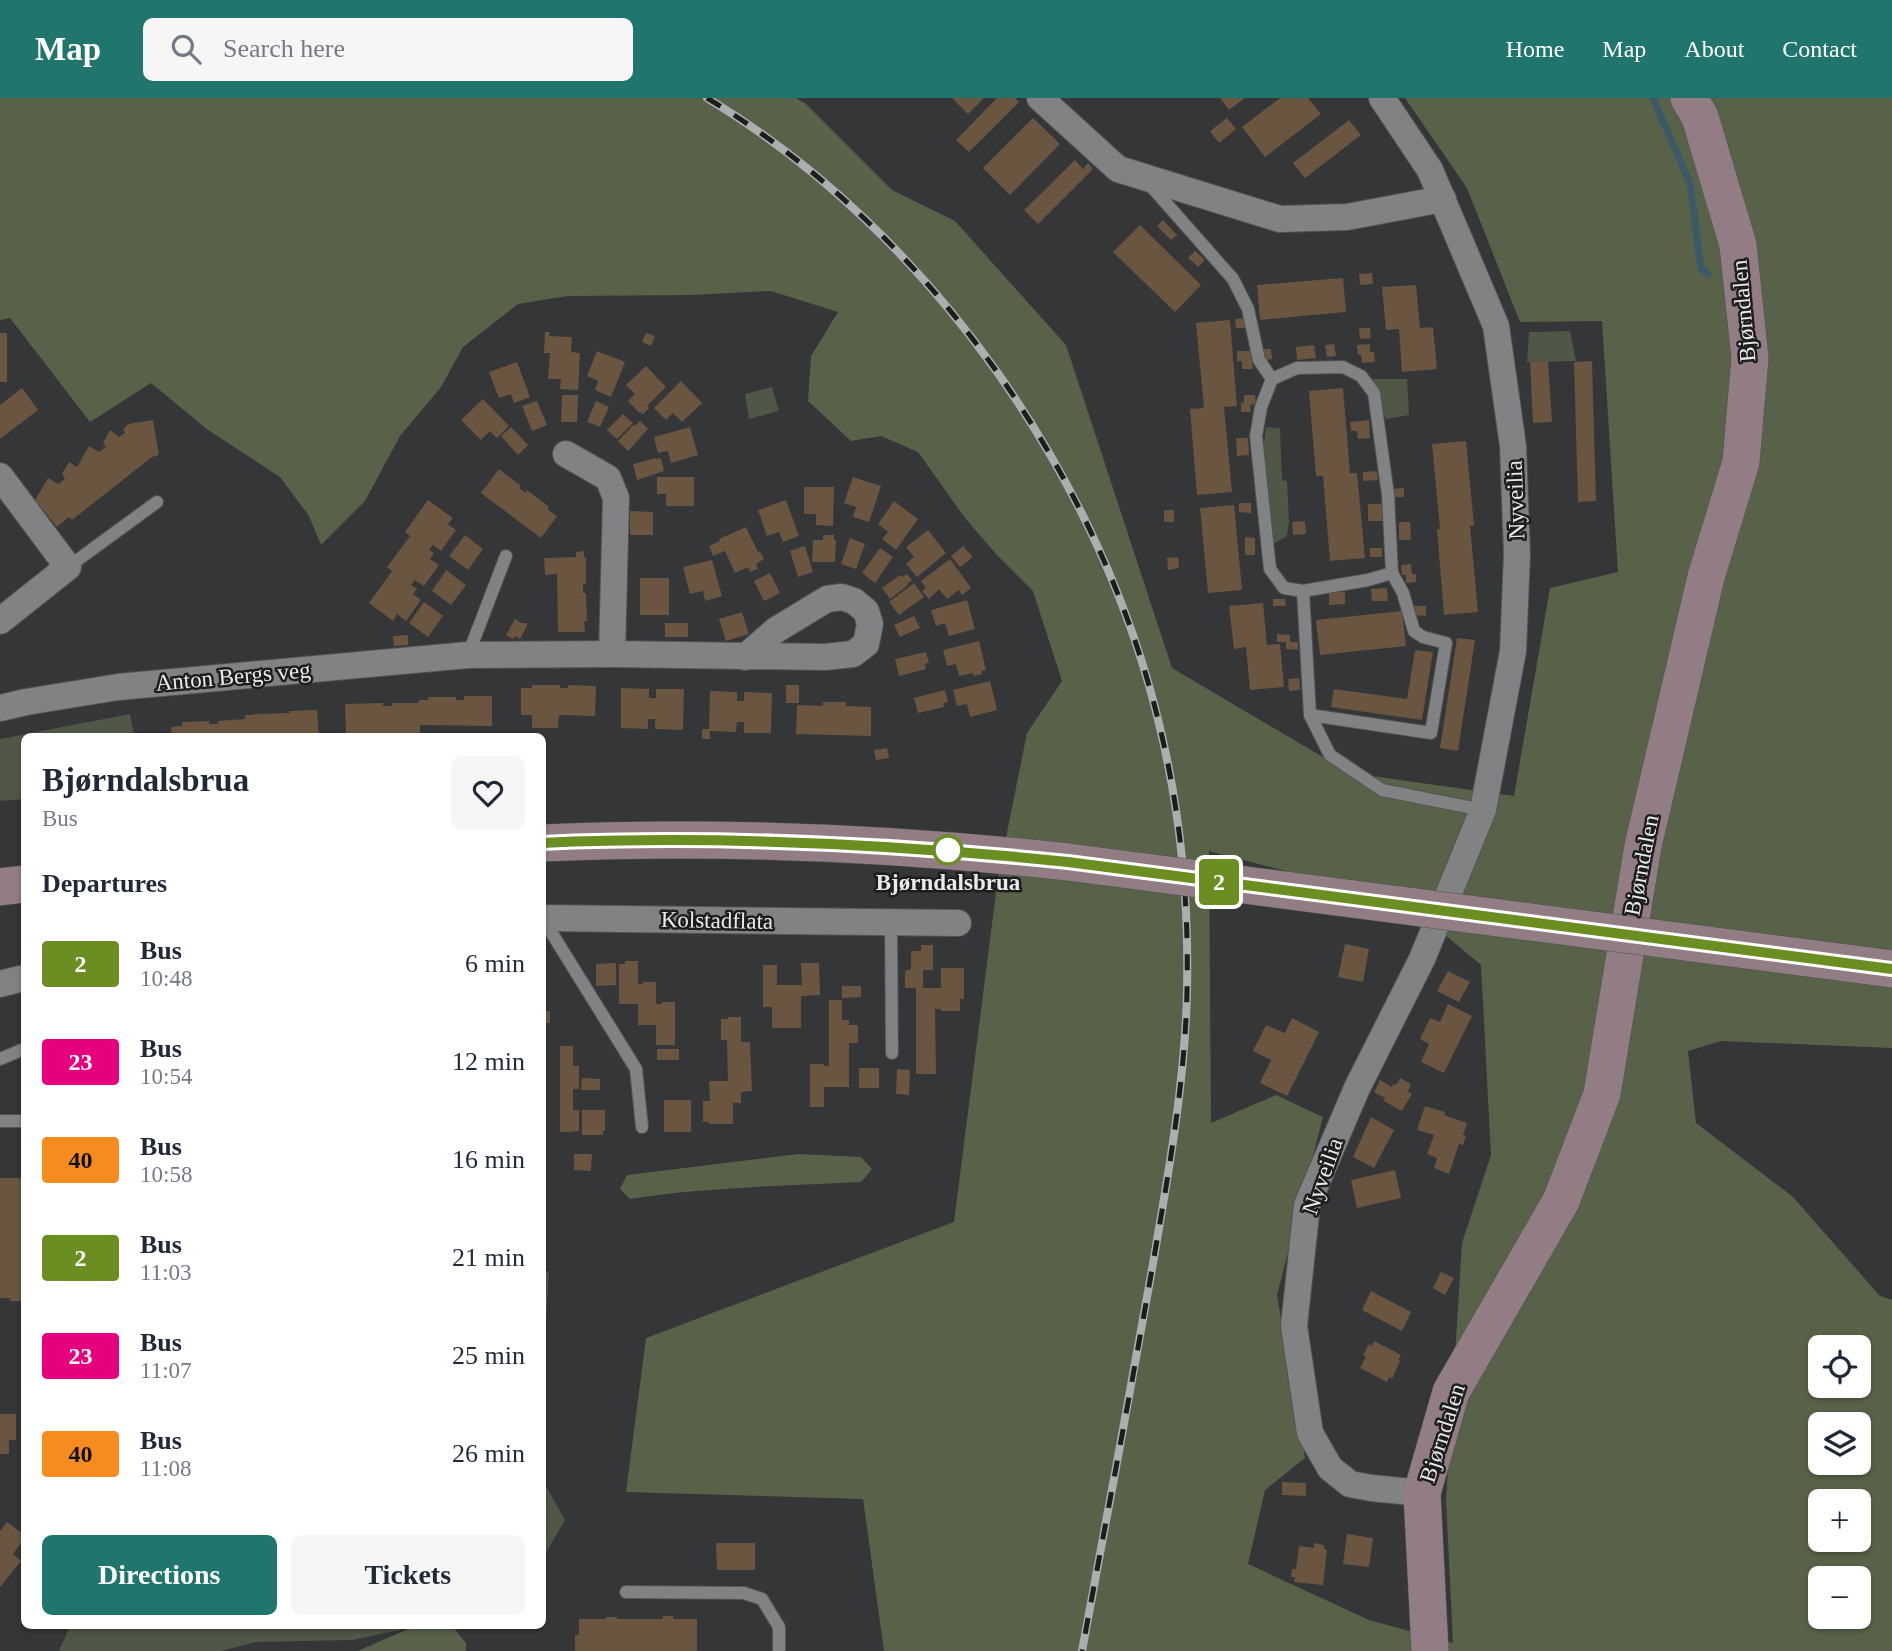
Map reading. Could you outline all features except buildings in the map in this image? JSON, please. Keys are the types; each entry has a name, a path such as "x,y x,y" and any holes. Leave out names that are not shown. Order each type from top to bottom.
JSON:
{"main road":[{"name":"Bjørndalen","path":"1430,1651 1422,1493 1451,1392 1561,1201 1602,1094 1643,846 1706,577 1741,462 1750,358 1738,245 1700,117 1689,98"},
{"path":"546,843 699,840 942,849 1068,862 1892,969"},
{"path":"0,887 21,884"}],"street":[{"path":"1041,98 1118,169 1280,219 1347,217 1443,199"},
{"name":"Nyveilia","path":"1382,98 1430,170 1496,326 1513,446 1517,554 1513,651 1483,810 1422,960 1357,1088 1307,1205 1294,1326 1310,1433 1330,1468 1350,1484 1422,1493"},
{"path":"566,454 608,478 616,498 611,654"},
{"path":"0,476 68,567 0,621"},
{"name":"Anton Bergs veg","path":"0,708 118,687 468,654 745,657"},
{"name":"Kolstadflata","path":"546,918 958,923"},
{"path":"0,984 21,979"}],"lane":[{"path":"1142,176 1233,279 1248,309 1259,360 1272,379"},
{"path":"1310,715 1431,733 1446,643 1423,637 1413,631 1403,593 1392,573 1388,495 1374,393 1361,376 1343,367 1297,368 1272,379 1261,407 1256,436 1270,569 1284,588 1303,591 1368,580 1392,573"},
{"path":"68,567 156,502"},
{"path":"468,654 506,556"},
{"path":"1303,591 1310,715 1330,755 1382,790 1483,810"},
{"path":"891,922 892,1053"},
{"name":"Kolstadflata","path":"546,924 636,1069 642,1127"},
{"path":"0,1059 21,1050"},
{"path":"0,1121 21,1121"},
{"path":"626,1592 744,1592 762,1599 779,1627 779,1651"}],"green space":[{"path":"0,98 796,98 806,104 892,190 955,221 1066,345 1172,668 1350,773 1514,796 1550,588 1618,572 1602,321 1520,322 1467,188 1405,98 1892,98 1892,1048 1721,1041 1688,1051 1696,1123 1793,1197 1880,1296 1892,1300 1892,1651 884,1651 863,1499 626,1492 646,1338 954,1222 998,877 1027,733 1062,681 1033,591 965,518 918,452 881,436 851,441 808,401 811,356 838,312 771,291 568,296 518,304 463,347 441,387 400,436 365,501 321,545 309,516 280,477 208,430 151,383 90,422 10,318 0,320","holes":["1209,851 1407,903 1481,965 1491,1155 1462,1243 1446,1500 1453,1643 1369,1620 1248,1564 1265,1490 1305,1458 1277,1295 1323,1117 1276,1095 1211,1123"]},
{"path":"1570,331 1576,361 1527,362 1529,332"},
{"path":"1372,379 1407,379 1409,415 1386,419"},
{"path":"772,387 779,411 749,419 745,394"},
{"path":"1266,427 1280,428 1282,480 1287,481 1287,536 1273,544 1262,459"},
{"path":"130,714 133,733 31,733"},
{"path":"21,735 21,799 0,801 0,739"},
{"path":"799,1154 861,1157 872,1169 861,1182 716,1189 630,1199 620,1189 627,1175"},
{"path":"549,1271 546,1321 546,1272"},
{"path":"546,1486 565,1520 546,1553"},
{"path":"69,1629 403,1629 353,1640 256,1642 221,1651 59,1651"},
{"path":"408,1629 454,1629 466,1643 466,1651 358,1651"}],"waterway":[{"path":"1653,98 1690,183 1701,268 1708,274"}],"railway":[{"path":"707,98 788,153 864,218 933,291 996,370 1051,456 1097,545 1134,638 1161,732 1179,828 1185,893 1187,991 1183,1062 1157,1240 1082,1651"}],"bus line":[{"name":"2","path":"546,843 699,840 942,849 1068,862 1892,969"}],"place":[{"name":"Bjørndalsbrua","path":"948,850"}]}
